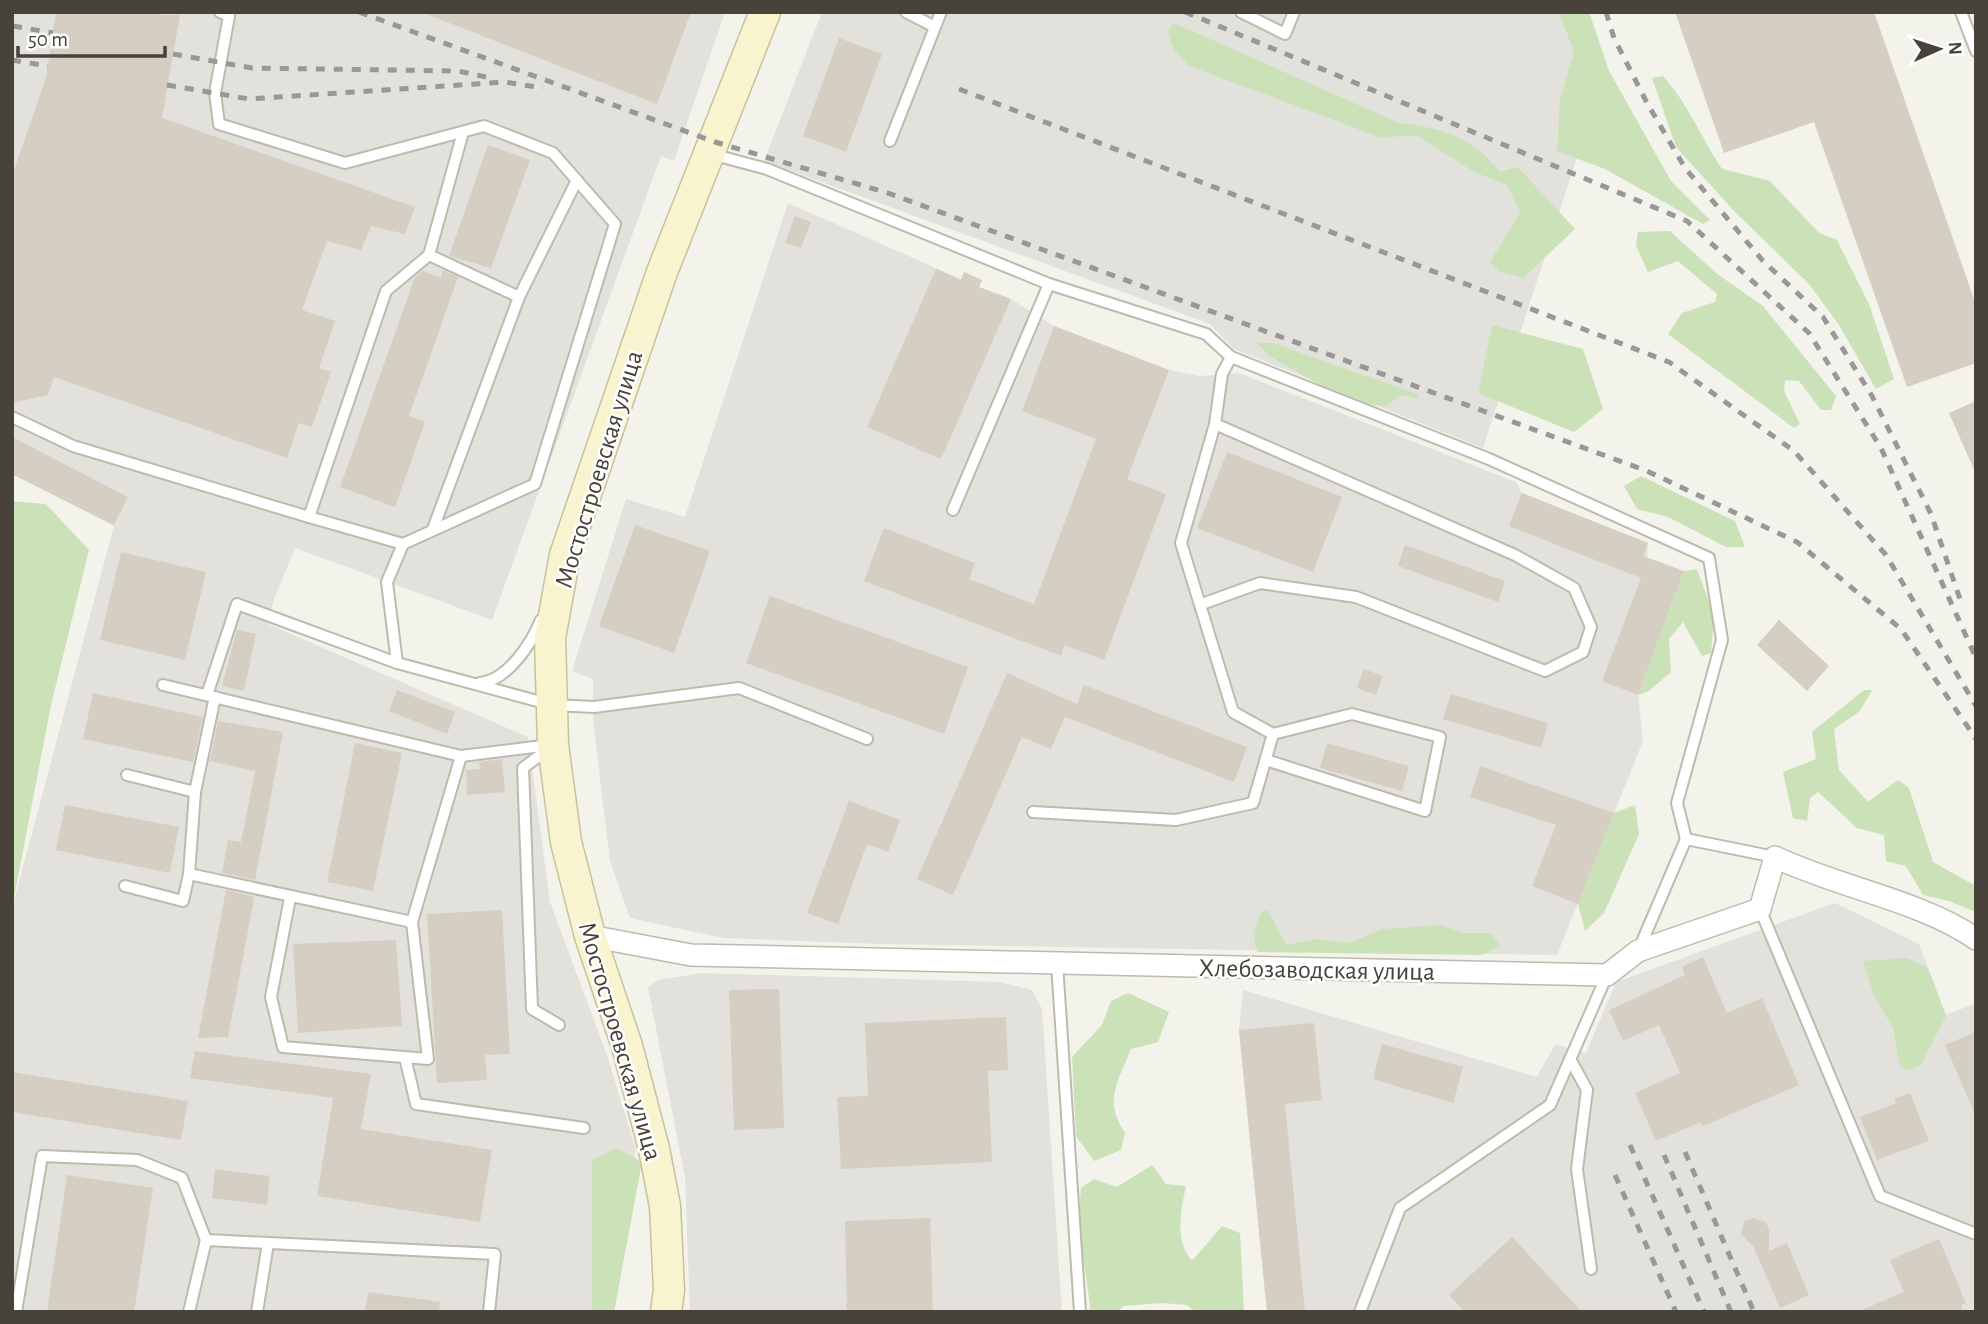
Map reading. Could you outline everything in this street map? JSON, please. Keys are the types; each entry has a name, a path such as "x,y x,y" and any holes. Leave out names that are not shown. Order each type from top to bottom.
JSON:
{"main road":[{"name":"Мостостроевская улица","path":"666,1312 669,1290 665,1206 654,1149 627,1046 590,936 566,842 553,745 551,638 565,555 662,272 765,12"}],"street":[{"path":"1607,975 1638,951 1760,909 1775,857 1813,875 1952,922 1976,939"},
{"name":"Хлебозаводская улица","path":"590,936 691,956 1607,975"}],"lane":[{"path":"220,12 229,16 215,93 219,124 345,163 484,126 553,153 615,224 535,484 403,544 387,582 397,663"},
{"path":"906,12 935,27"},
{"path":"890,141 941,12"},
{"path":"1241,12 1285,34 1294,12"},
{"path":"1961,12 1976,51"},
{"path":"309,517 386,290 429,255 463,132"},
{"path":"710,153 767,169 1049,284 1206,334 1231,357 1489,459 1709,558 1722,640 1677,803 1686,839 1638,951"},
{"path":"433,529 519,297 577,180"},
{"path":"429,255 519,297"},
{"path":"953,510 1049,284"},
{"path":"1231,357 1222,374 1215,424 1181,543 1202,604 1233,712 1273,734 1352,715 1440,737 1424,811 1266,760"},
{"path":"12,417 74,446 403,544"},
{"path":"1202,604 1260,583 1356,597 1545,671 1583,652 1591,627 1574,588 1516,555 1215,424"},
{"path":"474,684 490,682 506,669 535,634 565,555"},
{"path":"125,886 183,901 189,874 195,792 211,696 237,604 397,663 552,705 594,707 738,688 867,739"},
{"path":"163,685 461,756 553,745"},
{"path":"1033,812 1177,820 1253,803 1273,734"},
{"path":"553,745 523,768 532,1009 559,1025"},
{"path":"290,898 271,996 283,1047 428,1059 412,922 461,756"},
{"path":"127,775 195,792"},
{"path":"1686,839 1775,857"},
{"path":"189,874 290,898 412,922"},
{"path":"1760,909 1880,1195 1976,1234"},
{"path":"1057,963 1080,1312"},
{"path":"1360,1312 1400,1208 1550,1105 1607,975"},
{"path":"405,1057 416,1104 584,1128"},
{"path":"1570,1059 1587,1090 1577,1169 1591,1269"},
{"path":"16,1312 42,1156 137,1160 182,1178 206,1240 189,1312"},
{"path":"206,1240 495,1254 489,1312"},
{"path":"257,1312 268,1243"}],"shaded area":[{"path":"12,12 725,12 674,161 661,156 492,620 295,548 274,599 268,624 528,737 550,902 607,1055 636,1150 606,1312 12,1312 12,908 114,526 12,474"},
{"path":"822,12 1580,12 1602,80 1483,448 1234,349 1210,324 764,161"},
{"path":"788,203 961,279 964,272 982,280 979,287 1011,299 1054,326 1169,370 1200,376 1239,373 1516,482 1522,493 1648,543 1638,694 1643,741 1557,955 879,944 723,938 630,918 610,861 593,720 593,679 572,671 626,499 685,517"},
{"path":"1835,903 1919,944 1946,1015 1976,1003 1976,1312 1267,1312 1239,1030 1243,990 1537,1077 1555,1044 1586,1053 1616,982"},
{"path":"530,971 571,986 598,1052 528,1058 520,972"},
{"path":"702,973 999,982 1032,990 1042,1009 1062,1312 690,1312 685,1178 648,987 658,980"}],"green space":[{"path":"1559,12 1589,12 1609,71 1671,181 1710,220 1703,224 1605,169 1557,151 1560,100 1574,52"},
{"path":"1174,23 1399,123 1455,136 1479,151 1500,172 1518,167 1575,229 1523,278 1500,272 1490,262 1520,213 1507,185 1474,172 1418,136 1379,137 1189,66 1173,49 1168,31"},
{"path":"1663,76 1687,109 1722,169 1770,181 1819,233 1837,240 1869,304 1894,379 1876,389 1839,325 1809,284 1735,212 1676,147 1652,78"},
{"path":"1670,231 1716,273 1763,306 1836,396 1831,410 1821,410 1799,381 1785,380 1784,391 1800,424 1794,428 1668,334 1682,313 1715,302 1717,294 1678,261 1648,272 1636,246 1638,232"},
{"path":"1492,325 1583,349 1603,409 1574,432 1478,393"},
{"path":"1257,343 1273,343 1417,394 1418,399 1401,395 1387,406 1346,403 1269,356"},
{"path":"1641,476 1735,521 1745,547 1726,547 1668,517 1637,509 1624,486"},
{"path":"12,501 46,504 89,550 51,705 12,908"},
{"path":"1697,569 1714,616 1711,653 1702,656 1683,622 1669,639 1671,672 1649,691 1638,695 1684,571"},
{"path":"1864,690 1872,690 1860,711 1834,729 1839,770 1868,802 1898,780 1909,788 1933,862 1976,886 1976,912 1949,901 1923,895 1906,866 1886,861 1884,835 1857,828 1818,792 1810,798 1807,821 1793,818 1783,772 1816,759 1812,732"},
{"path":"1635,805 1639,834 1604,913 1585,931 1578,904 1614,813"},
{"path":"1268,910 1286,945 1317,939 1349,943 1382,929 1441,925 1464,933 1491,933 1500,946 1481,955 1257,952 1253,933 1261,912"},
{"path":"1907,958 1928,968 1946,1016 1921,1065 1906,1071 1899,1064 1893,1028 1873,993 1863,961"},
{"path":"1128,993 1169,1012 1158,1042 1131,1049 1118,1081 1114,1101 1118,1121 1125,1133 1121,1150 1094,1161 1076,1136 1072,1057 1102,1025 1111,1001"},
{"path":"617,1148 642,1162 614,1312 592,1312 592,1160"},
{"path":"1152,1165 1166,1184 1186,1186 1180,1225 1186,1253 1192,1261 1222,1226 1240,1233 1244,1312 1196,1312 1187,1305 1161,1303 1124,1306 1117,1312 1091,1312 1078,1222 1081,1188 1094,1179 1117,1187"}],"building":[{"path":"56,12 180,15 162,118 415,207 405,234 371,226 361,250 327,241 302,310 335,321 319,368 331,372 312,427 299,423 287,458 54,377 48,395 12,403 12,176 46,78"},
{"path":"421,12 691,12 657,104"},
{"path":"1675,12 1874,12 1976,305 1976,363 1907,387 1814,122 1724,153"},
{"path":"839,38 882,54 846,152 803,136"},
{"path":"488,145 530,160 491,268 449,256"},
{"path":"795,216 811,222 801,248 785,243"},
{"path":"936,269 961,280 964,272 982,280 979,287 1011,299 941,459 867,427"},
{"path":"443,270 458,277 409,416 425,422 395,507 340,487 415,277 422,271 441,278"},
{"path":"1054,326 1169,370 1127,479 1166,494 1104,660 1064,645 1061,656 864,581 884,528 975,563 969,579 1034,604 1096,439 1022,411"},
{"path":"1976,401 1976,474 1949,413"},
{"path":"12,437 128,497 114,525 12,474"},
{"path":"1227,452 1342,497 1313,572 1197,528"},
{"path":"1522,493 1648,543 1643,556 1684,571 1638,695 1602,681 1641,578 1509,526"},
{"path":"635,525 710,551 674,653 599,626"},
{"path":"1405,545 1505,581 1498,602 1398,566"},
{"path":"121,552 206,572 185,660 100,640"},
{"path":"770,596 968,667 944,734 746,663"},
{"path":"1779,620 1829,666 1807,691 1757,645"},
{"path":"237,630 256,634 244,691 222,686"},
{"path":"1364,669 1383,676 1376,695 1357,688"},
{"path":"1007,673 1077,704 1084,685 1247,747 1234,782 1065,717 1051,749 1022,737 953,895 917,879"},
{"path":"397,690 455,712 447,734 389,711"},
{"path":"93,693 203,717 193,762 83,739"},
{"path":"1451,694 1548,723 1541,748 1443,719"},
{"path":"218,721 283,732 255,880 222,873 228,840 241,842 255,771 210,761"},
{"path":"355,743 402,753 373,891 327,882"},
{"path":"1327,743 1409,766 1402,791 1320,768"},
{"path":"502,759 505,792 467,795 466,770 480,769 479,762"},
{"path":"1480,766 1614,813 1578,904 1532,886 1556,825 1470,797"},
{"path":"849,801 900,820 888,852 867,844 838,924 807,913"},
{"path":"65,805 179,827 170,873 56,850"},
{"path":"226,890 252,896 254,899 228,1037 198,1038"},
{"path":"502,910 510,1054 485,1055 487,1080 437,1083 427,914"},
{"path":"396,940 402,1026 298,1033 293,944"},
{"path":"1703,957 1727,1013 1762,998 1799,1085 1703,1126 1701,1122 1656,1141 1635,1093 1680,1073 1659,1025 1623,1041 1609,1010 1685,975 1682,967"},
{"path":"779,989 784,1128 734,1130 729,990"},
{"path":"1006,1017 1008,1070 988,1071 992,1162 841,1169 837,1097 868,1096 865,1023"},
{"path":"1314,1023 1322,1100 1285,1104 1305,1312 1267,1312 1239,1030"},
{"path":"1976,1032 1976,1116 1945,1045"},
{"path":"1382,1044 1463,1067 1453,1103 1373,1079"},
{"path":"195,1051 371,1074 361,1129 492,1150 480,1222 317,1196 333,1098 190,1078"},
{"path":"12,1072 188,1101 181,1140 12,1112"},
{"path":"1910,1093 1929,1141 1877,1160 1860,1117 1896,1103 1894,1099"},
{"path":"215,1169 270,1176 267,1205 212,1198"},
{"path":"67,1175 153,1188 134,1312 47,1312"},
{"path":"930,1218 933,1312 847,1312 845,1221"},
{"path":"1753,1218 1766,1222 1769,1230 1769,1251 1787,1243 1809,1295 1780,1308 1753,1246 1741,1235 1744,1222"},
{"path":"1512,1237 1582,1312 1465,1312 1449,1295"},
{"path":"1939,1239 1966,1303 1961,1305 1963,1312 1857,1312 1904,1292 1890,1260"},
{"path":"368,1292 440,1302 439,1312 365,1312"}],"railway":[{"path":"359,12 715,142 888,193 1647,471 1797,542 1901,629 1976,739"},
{"path":"1185,12 1687,221 1809,333 1881,448 1976,658"},
{"path":"1606,12 1614,38 1647,103 1685,168 1763,261 1823,317 1872,396 1931,514 1962,605"},
{"path":"13,26 53,33"},
{"path":"173,54 252,68 458,71 486,77"},
{"path":"12,60 48,66"},
{"path":"167,85 249,99 505,82 543,88"},
{"path":"959,89 1669,362 1794,451 1886,555 1976,706"},
{"path":"1630,1145 1704,1312"},
{"path":"1685,1152 1754,1312"},
{"path":"1664,1155 1731,1312"},
{"path":"1615,1175 1676,1312"}]}
